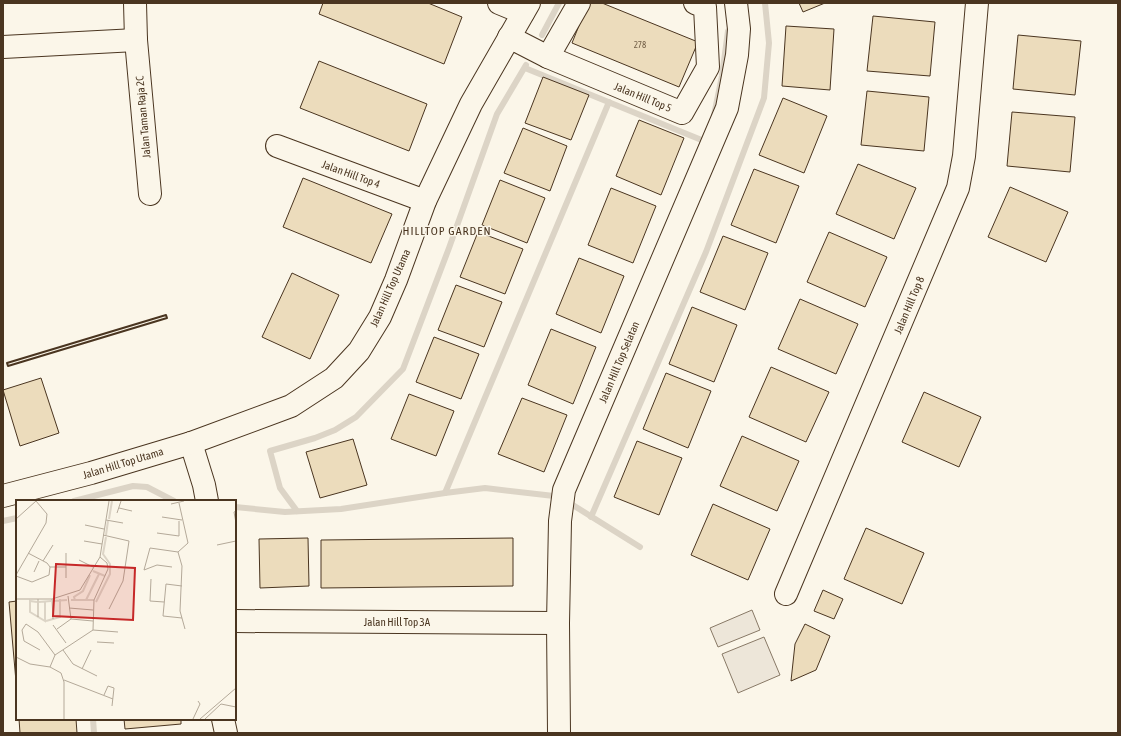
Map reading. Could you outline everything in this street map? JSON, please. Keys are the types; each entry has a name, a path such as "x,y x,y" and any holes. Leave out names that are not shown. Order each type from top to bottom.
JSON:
{"street":[{"name":"Jalan Taman Raja 2C","path":"136,3 136,40 150,194"},
{"path":"499,3 526,8"},
{"path":"509,37 548,57 579,3"},
{"name":"Jalan Hill Top Selatan","path":"559,733 558,623 560,521 564,490 727,108 737,55 738,29 736,3"},
{"name":"Jalan Hill Top 8","path":"786,594 958,188 964,156 977,3"},
{"name":"Jalan Hill Top 5","path":"548,57 682,113 708,67 706,4"},
{"name":"Jalan Hill Top Utama","path":"3,496 91,473 191,443 291,406 334,378 359,351 380,317 396,280 425,201 471,104 526,8"},
{"path":"3,47 136,40"},
{"name":"Jalan Hill Top 4","path":"277,146 425,201"},
{"path":"191,443 204,485 207,500"},
{"name":"Jalan Hill Top 3A","path":"236,621 558,623"},
{"path":"223,720 226,733"}],"shaded area":[{"path":"752,610 760,630 718,647 710,628"},
{"path":"764,637 780,675 738,693 722,654"}],"building":[{"path":"323,3 428,3 462,17 444,64 319,14"},
{"path":"588,3 602,3 698,42 679,87 572,43"},
{"path":"799,3 825,3 803,12"},
{"path":"873,16 935,22 930,76 867,71"},
{"path":"786,26 834,29 830,90 782,86"},
{"path":"1018,35 1081,41 1075,95 1013,89"},
{"path":"319,61 427,104 409,151 300,108"},
{"path":"543,77 589,95 571,140 525,123"},
{"path":"867,91 929,97 924,151 861,145"},
{"path":"783,98 827,116 804,173 759,155"},
{"path":"1012,112 1075,117 1070,172 1007,166"},
{"path":"639,120 684,138 661,195 616,176"},
{"path":"523,128 567,146 550,191 504,173"},
{"path":"858,164 916,188 894,239 836,214"},
{"path":"754,169 799,186 776,243 731,225"},
{"path":"303,178 392,214 371,263 283,227"},
{"path":"500,180 545,198 527,243 482,225"},
{"path":"1010,187 1068,212 1046,262 988,237"},
{"path":"611,188 656,206 633,263 588,245"},
{"path":"478,232 523,249 505,294 460,277"},
{"path":"829,232 887,257 865,307 807,282"},
{"path":"723,236 768,253 745,310 700,292"},
{"path":"579,258 624,276 601,333 556,314"},
{"path":"292,273 339,295 310,359 262,337"},
{"path":"456,285 502,302 484,347 438,330"},
{"path":"800,299 858,324 836,374 778,349"},
{"path":"692,307 737,325 714,382 669,364"},
{"path":"551,329 596,347 573,404 528,385"},
{"path":"434,337 479,354 461,399 416,382"},
{"path":"771,367 829,392 806,442 749,417"},
{"path":"666,373 711,391 688,448 643,429"},
{"path":"41,378 59,433 20,446 3,390"},
{"path":"924,392 981,417 959,467 902,442"},
{"path":"409,394 454,411 436,456 391,439"},
{"path":"522,398 567,415 544,472 498,454"},
{"path":"742,436 799,461 777,511 720,486"},
{"path":"353,439 367,485 320,498 306,452"},
{"path":"637,441 682,458 659,515 614,497"},
{"path":"713,504 770,529 748,580 691,555"},
{"path":"866,528 924,553 902,604 844,579"},
{"path":"308,538 309,586 260,588 259,539"},
{"path":"513,538 513,586 321,588 321,540"},
{"path":"823,590 843,599 834,619 814,611"},
{"path":"16,601 16,682 9,602"},
{"path":"805,624 830,636 816,670 791,681 795,644"},
{"path":"19,720 76,720 77,733 20,733"},
{"path":"124,720 181,720 181,724 125,729"}],"waterway":[{"path":"542,35 559,3"},
{"path":"591,517 706,252 764,98 769,43 765,3"},
{"path":"714,115 722,76 728,31"},
{"path":"297,511 280,488 270,451 315,438 335,430 356,417 403,369 449,248 497,114 526,65"},
{"path":"525,68 704,141 701,146"},
{"path":"445,493 609,102"},
{"path":"78,500 133,486 147,487 172,500"},
{"path":"236,507 285,512 341,509 485,488 554,496 556,492"},
{"path":"568,502 640,547"},
{"path":"3,521 16,518"},
{"path":"93,720 94,733"}],"wall":[{"path":"166,315 167,318 8,366 7,363 166,315"}],"district":[{"name":"HILLTOP GARDEN","path":"447,231"}]}
